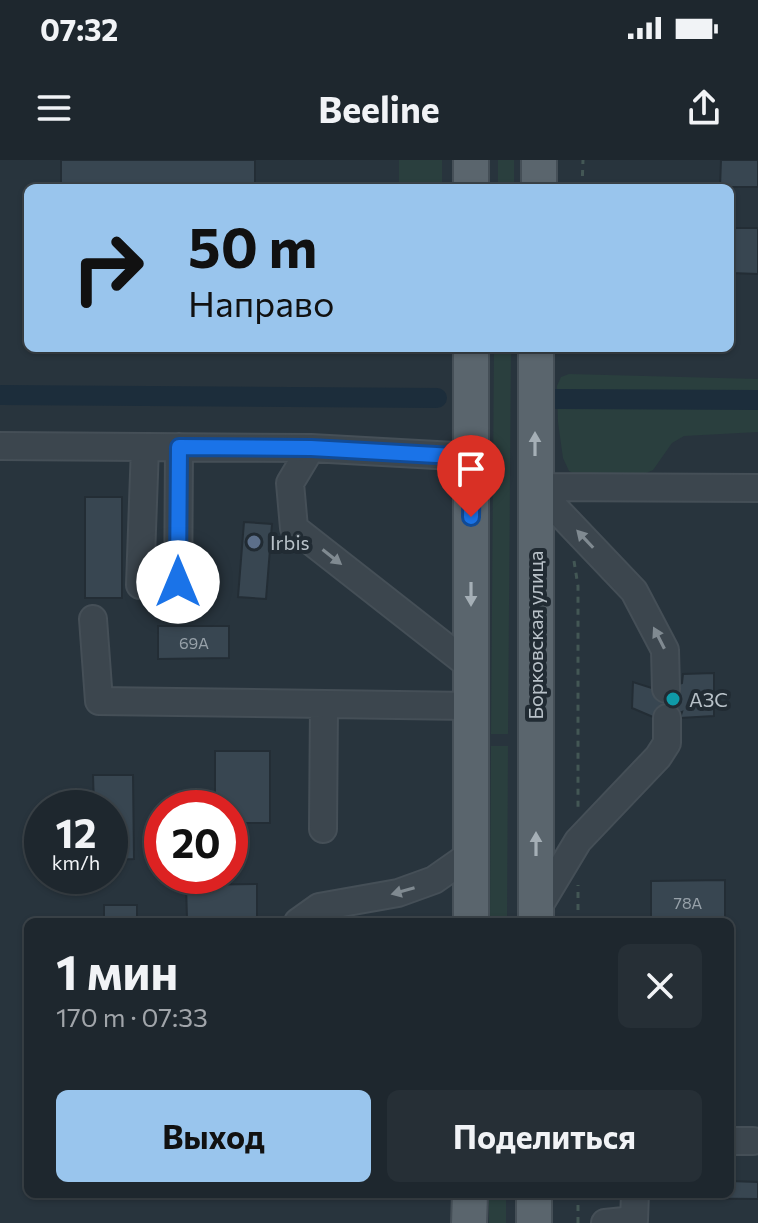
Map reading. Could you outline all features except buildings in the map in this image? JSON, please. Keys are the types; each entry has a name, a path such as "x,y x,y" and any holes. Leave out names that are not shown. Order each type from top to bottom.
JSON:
{"main road":[{"path":"471,160 471,184"},
{"path":"539,160 539,184"},
{"path":"471,352 471,918"},
{"name":"Борковская улица","path":"536,352 536,916"},
{"path":"469,1223 470,1198"},
{"path":"534,1198 534,1223"}],"lane":[{"path":"0,446 311,448 472,457"},
{"path":"140,585 145,447"},
{"path":"178,609 179,447"},
{"path":"311,448 290,483 294,528 470,666"},
{"path":"535,487 758,488"},
{"path":"535,487 634,591 665,650 666,689"},
{"path":"93,619 99,701 470,706"},
{"path":"323,829 324,705"},
{"path":"536,916 578,841 658,757 667,743 667,718"},
{"path":"304,918 319,907 398,893 434,880 471,854"},
{"path":"605,1223 634,1220 635,1198"}],"path":[{"path":"582,184 583,160"},
{"path":"573,559 578,586 578,841"},
{"path":"578,881 578,918"},
{"path":"578,1198 578,1223"}],"green space":[{"path":"399,160 442,160 442,184 399,184"},
{"path":"498,160 514,160 514,184 498,184"},
{"path":"494,352 511,352 508,734 491,734"},
{"path":"569,374 758,379 758,432 684,436 672,443 653,470 633,479 586,480 569,471 563,458 557,386 561,377"},
{"path":"491,746 508,746 507,918 490,918"},
{"path":"489,1198 506,1198 506,1223 489,1223"}],"waterway":[{"path":"0,395 437,398"},
{"path":"556,399 758,400"}],"place":[{"name":"Irbis","path":"254,542"},
{"name":"АЗС","path":"673,699"}],"route":[{"path":"178,582 179,447 311,448 472,457 471,517"}]}
